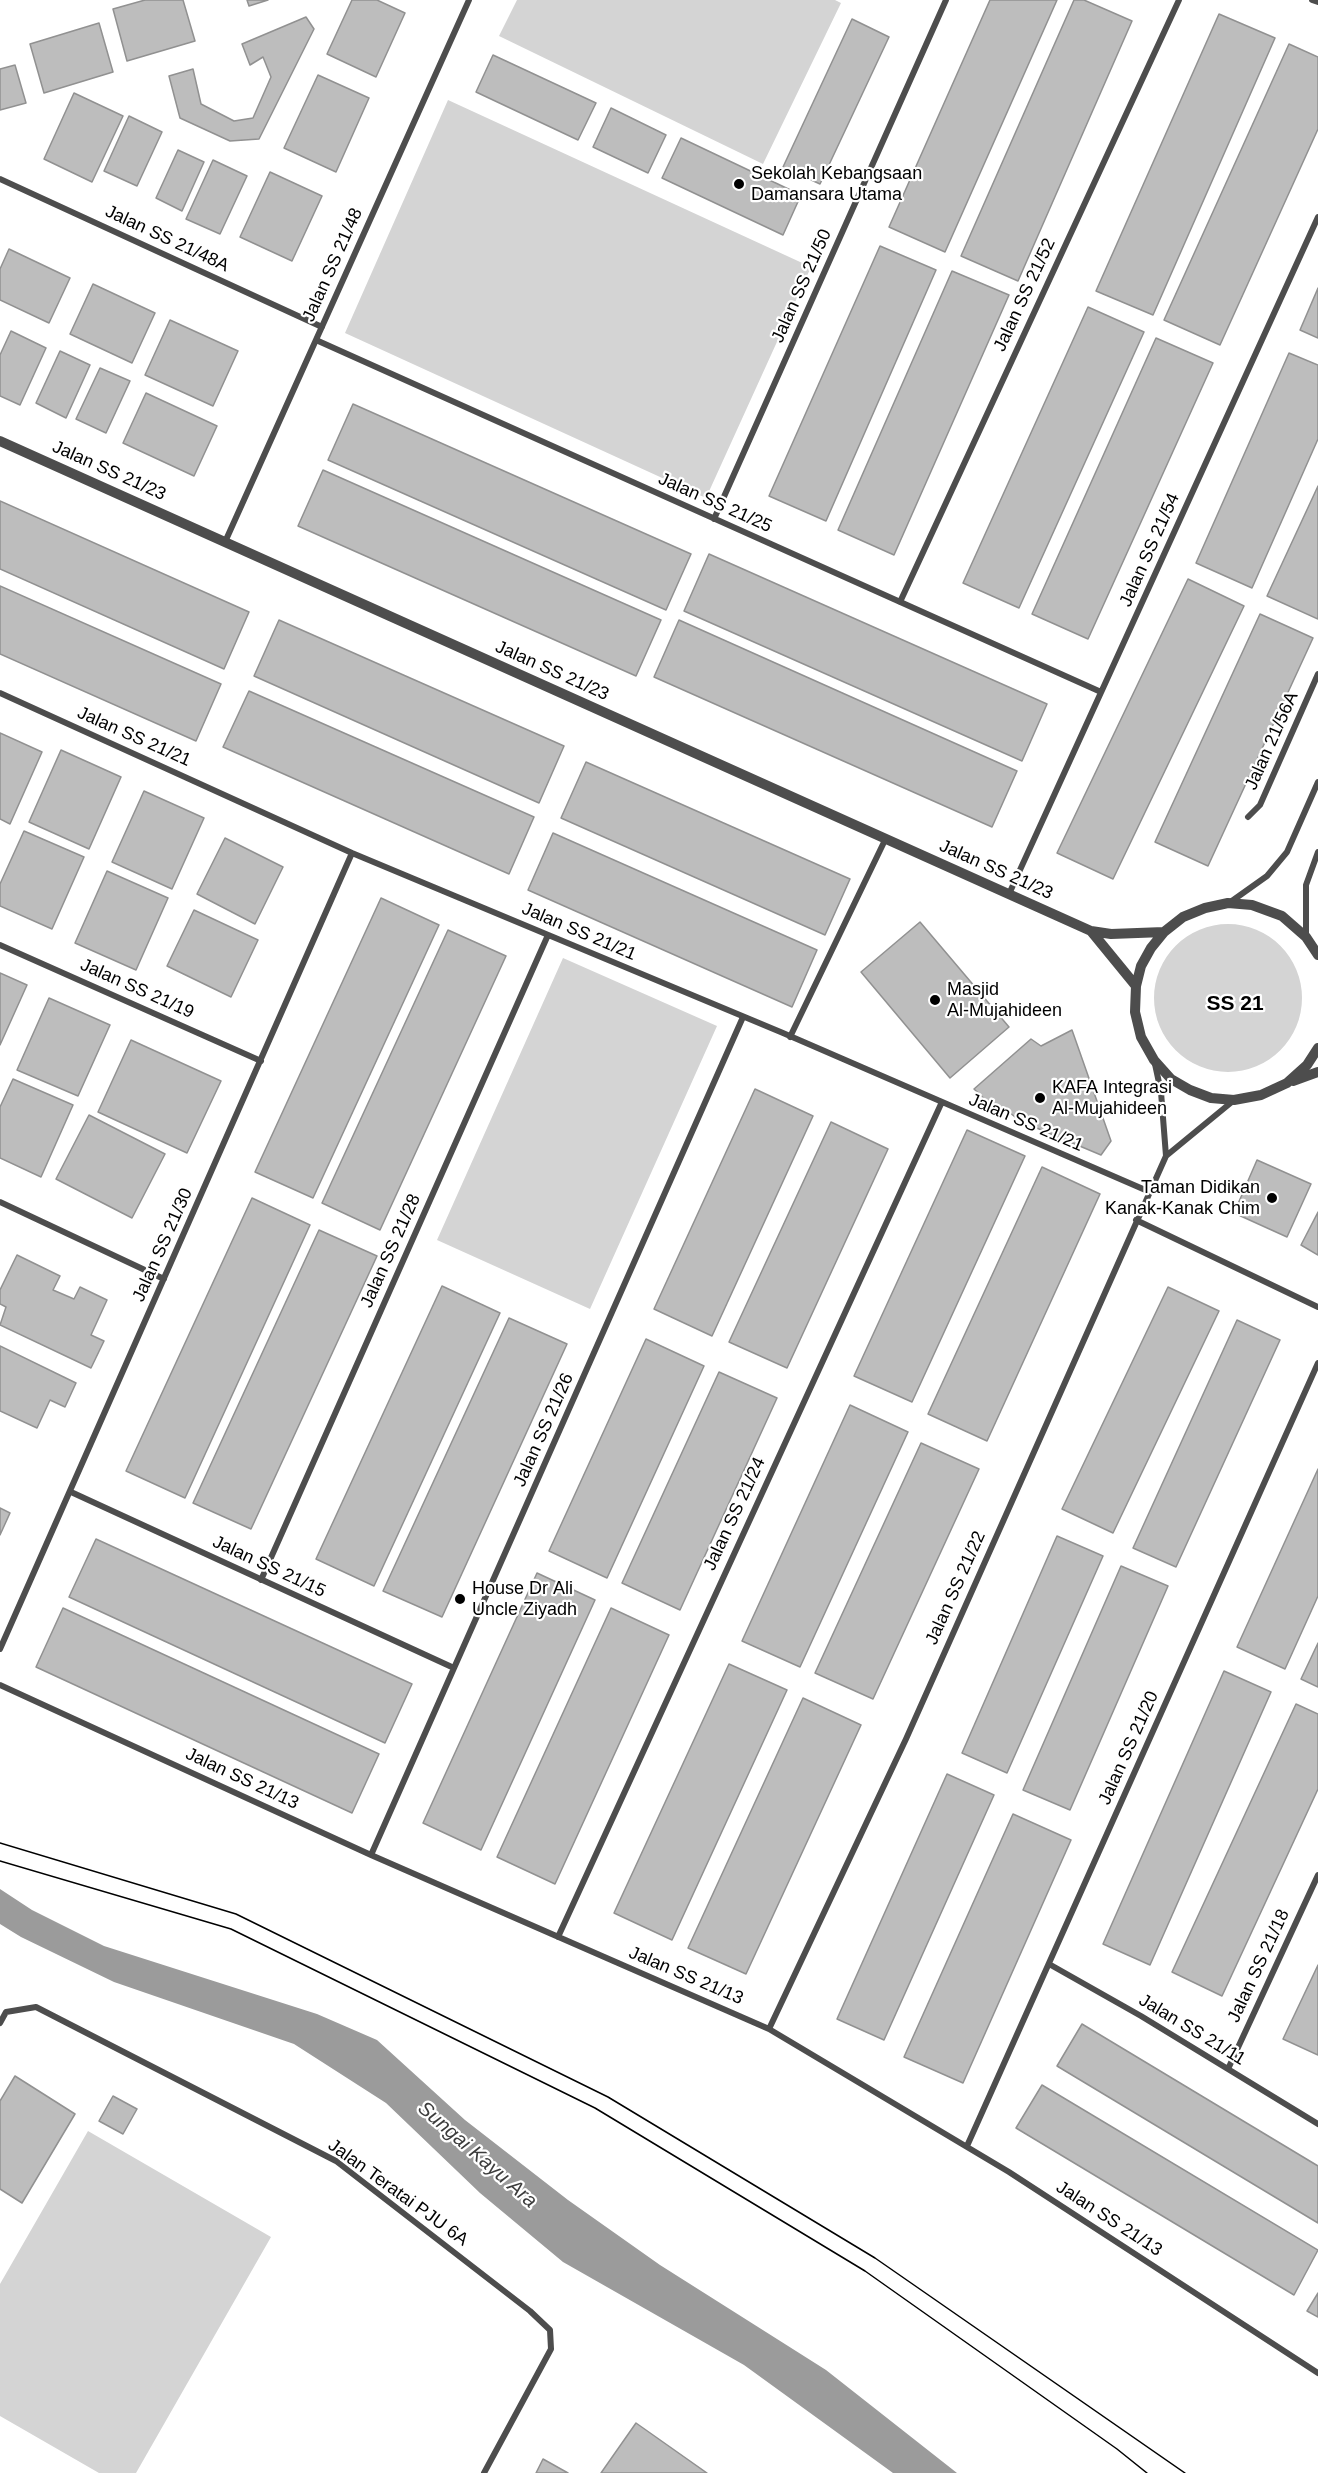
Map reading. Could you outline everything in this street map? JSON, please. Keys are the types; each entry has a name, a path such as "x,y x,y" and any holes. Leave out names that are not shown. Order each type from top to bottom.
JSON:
{"street":[{"name":"Jalan SS 21/48","path":"225,542 469,0"},
{"name":"Jalan SS 21/50","path":"714,519 946,0"},
{"name":"Jalan SS 21/52","path":"900,602 1179,0"},
{"path":"1312,0 1318,2"},
{"name":"Jalan SS 21/48A","path":"0,179 322,327"},
{"name":"Jalan SS 21/54","path":"1009,894 1318,218"},
{"name":"Jalan SS 21/25","path":"316,340 1101,692"},
{"name":"Jalan SS 21/23","path":"0,441 1091,931 1111,934 1164,932"},
{"name":"Jalan 21/56A","path":"1248,817 1260,806 1318,674"},
{"name":"Jalan SS 21/21","path":"0,693 352,853 743,1017 1150,1192"},
{"path":"1228,903 1267,876 1287,852 1318,782"},
{"path":"790,1037 886,838"},
{"path":"1306,937 1306,885 1318,852"},
{"name":"Jalan SS 21/30","path":"0,1650 352,853"},
{"path":"1318,954 1306,937 1282,916 1252,905 1228,903 1205,908 1183,917 1164,932 1151,948 1141,966 1136,986 1135,1012 1139,1029 1154,1060 1171,1079 1211,1098 1234,1100 1261,1095 1318,1072"},
{"name":"Jalan SS 21/23","path":"1091,931 1136,986"},
{"name":"Jalan SS 21/28","path":"261,1580 548,935"},
{"name":"Jalan SS 21/19","path":"0,945 261,1061"},
{"name":"Jalan SS 21/26","path":"371,1855 743,1017"},
{"path":"1287,1083 1308,1065 1318,1048"},
{"name":"Jalan SS 21/22","path":"1154,1060 1161,1092 1166,1156"},
{"name":"Jalan SS 21/22","path":"769,2029 906,1739 1166,1156 1234,1100"},
{"name":"Jalan SS 21/24","path":"558,1937 941,1104"},
{"path":"0,1202 164,1279"},
{"path":"1136,1220 1318,1306"},
{"name":"Jalan SS 21/20","path":"967,2146 1318,1363"},
{"name":"Jalan SS 21/15","path":"71,1492 454,1668"},
{"name":"Jalan SS 21/13","path":"0,1685 371,1855 769,2029 967,2146 1318,2373"},
{"name":"Jalan SS 21/18","path":"1228,2069 1318,1875"},
{"name":"Jalan SS 21/11","path":"1049,1964 1318,2124"},
{"name":"Jalan Teratai PJU 6A","path":"0,2023 6,2012 36,2007 336,2161 537,2317 550,2330 551,2349 484,2473"}],"shaded area":[{"path":"517,0 835,0 841,3 763,164 499,36"},
{"path":"448,100 811,267 706,498 345,333"},
{"path":"1228,924 1256,930 1280,946 1296,970 1302,998 1296,1026 1280,1050 1256,1066 1228,1072 1200,1066 1176,1050 1160,1026 1154,998 1160,970 1176,946 1200,930"},
{"path":"563,958 717,1026 590,1309 437,1240"},
{"path":"88,2131 271,2237 136,2473 99,2473 0,2416 0,2284"}],"water":[{"name":"Sungai Kayu Ara","path":"0,1889 32,1910 104,1946 317,2014 377,2040 465,2120 568,2200 660,2265 826,2370 957,2473 893,2473 744,2365 563,2262 480,2193 386,2103 294,2044 114,1982 21,1937 0,1924"}],"building":[{"path":"145,0 183,0 195,41 127,61 113,9"},
{"path":"247,0 268,0 249,6"},
{"path":"352,0 377,0 405,13 376,77 327,54"},
{"path":"990,0 1057,0 945,252 889,227"},
{"path":"1074,0 1084,0 1132,21 1018,281 961,256"},
{"path":"1219,14 1275,38 1153,315 1096,291"},
{"path":"306,17 314,29 259,139 230,141 180,118 169,76 193,69 201,104 234,121 253,118 271,77 263,57 250,65 242,44"},
{"path":"852,19 889,37 820,184 783,167"},
{"path":"99,23 113,72 44,93 30,44"},
{"path":"1289,44 1318,57 1318,129 1220,345 1164,320"},
{"path":"493,55 596,103 578,140 476,92"},
{"path":"15,65 26,103 0,110 0,69"},
{"path":"318,75 369,98 336,172 284,148"},
{"path":"74,93 123,116 92,182 44,159"},
{"path":"611,108 666,135 648,173 593,147"},
{"path":"129,116 162,132 137,186 104,171"},
{"path":"681,138 801,195 783,235 662,178"},
{"path":"178,150 204,162 182,211 156,198"},
{"path":"213,160 247,176 220,234 186,219"},
{"path":"270,172 322,196 292,261 240,237"},
{"path":"880,246 936,270 826,521 769,496"},
{"path":"9,249 70,278 49,323 0,300 0,269"},
{"path":"952,271 1009,295 894,555 838,530"},
{"path":"93,284 155,313 132,363 70,334"},
{"path":"1318,288 1318,338 1300,330"},
{"path":"1088,307 1144,332 1019,608 963,583"},
{"path":"170,320 238,351 213,406 145,375"},
{"path":"11,331 46,348 20,405 0,396 0,355"},
{"path":"1156,338 1213,363 1088,639 1032,614"},
{"path":"60,351 90,365 66,418 36,403"},
{"path":"1289,353 1318,365 1318,439 1252,588 1196,563"},
{"path":"100,368 130,381 106,433 76,419"},
{"path":"146,393 217,426 194,476 123,443"},
{"path":"353,404 691,554 666,610 328,460"},
{"path":"323,470 661,620 636,676 298,526"},
{"path":"1318,486 1318,619 1267,596"},
{"path":"0,501 249,612 224,669 0,569"},
{"path":"709,554 1047,704 1022,761 684,611"},
{"path":"1188,579 1244,606 1113,879 1057,853"},
{"path":"0,586 221,684 196,741 0,654"},
{"path":"1260,614 1313,638 1208,866 1155,842"},
{"path":"279,620 564,746 539,803 254,676"},
{"path":"679,620 1017,771 992,827 654,677"},
{"path":"249,691 534,817 509,874 223,747"},
{"path":"0,733 42,752 10,824 0,819"},
{"path":"61,750 121,777 89,849 29,822"},
{"path":"586,762 850,879 825,935 561,818"},
{"path":"144,791 204,818 172,889 112,862"},
{"path":"24,831 84,857 52,929 0,906 0,884"},
{"path":"553,833 817,950 792,1007 528,890"},
{"path":"225,838 283,867 255,924 197,894"},
{"path":"107,871 168,898 136,970 75,943"},
{"path":"381,898 439,925 313,1198 255,1172"},
{"path":"194,910 258,940 231,997 167,966"},
{"name":"Masjid Al-Mujahideen","path":"920,922 1009,1027 950,1078 861,972"},
{"path":"448,930 506,956 380,1230 322,1203"},
{"path":"0,973 27,985 0,1045"},
{"path":"49,998 110,1025 78,1096 17,1070"},
{"name":"KAFA Integrasi Al-Mujahideen","path":"1072,1030 1111,1141 1101,1155 1020,1121 1004,1108 996,1110 974,1089 1031,1039 1041,1046"},
{"path":"131,1040 221,1081 187,1153 98,1112"},
{"path":"13,1079 73,1105 41,1177 0,1158 0,1107"},
{"path":"755,1089 813,1116 712,1336 654,1309"},
{"path":"89,1115 165,1154 132,1218 56,1179"},
{"path":"831,1122 888,1149 787,1368 729,1342"},
{"path":"967,1130 1025,1156 912,1402 854,1376"},
{"name":"Taman Didikan Kanak-Kanak Chim","path":"1257,1160 1311,1184 1287,1237 1234,1213"},
{"path":"1042,1167 1100,1194 987,1441 928,1414"},
{"path":"252,1198 310,1225 185,1498 126,1471"},
{"path":"1318,1212 1318,1255 1301,1245"},
{"path":"319,1230 377,1256 251,1529 193,1503"},
{"path":"17,1255 60,1276 53,1290 74,1299 80,1287 107,1300 91,1335 104,1341 91,1368 0,1325 6,1307 0,1304 0,1290"},
{"path":"442,1286 500,1313 374,1586 316,1559"},
{"path":"1168,1287 1219,1311 1113,1533 1062,1509"},
{"path":"509,1318 567,1344 442,1617 383,1591"},
{"path":"1237,1320 1280,1340 1176,1567 1133,1548"},
{"path":"646,1339 704,1366 607,1578 549,1551"},
{"path":"0,1346 76,1383 65,1407 50,1400 37,1428 0,1411"},
{"path":"719,1372 777,1398 680,1610 622,1583"},
{"path":"850,1405 908,1432 800,1667 742,1641"},
{"path":"921,1443 979,1469 873,1699 815,1673"},
{"path":"1318,1469 1318,1596 1285,1669 1237,1647"},
{"path":"0,1508 10,1513 0,1535"},
{"path":"1057,1536 1103,1556 1007,1773 962,1753"},
{"path":"96,1539 412,1684 385,1743 69,1597"},
{"path":"1121,1566 1168,1586 1070,1810 1023,1790"},
{"path":"537,1573 595,1600 481,1850 423,1823"},
{"path":"63,1608 379,1754 352,1813 36,1667"},
{"path":"611,1608 669,1635 555,1884 497,1857"},
{"path":"1318,1643 1318,1687 1301,1679"},
{"path":"729,1664 787,1690 672,1940 614,1913"},
{"path":"1224,1671 1271,1692 1150,1965 1103,1944"},
{"path":"803,1698 861,1725 746,1974 688,1948"},
{"path":"1296,1704 1318,1714 1318,1789 1222,1996 1172,1972"},
{"path":"947,1774 994,1795 884,2040 837,2019"},
{"path":"1013,1814 1071,1840 963,2083 904,2057"},
{"path":"1318,1965 1318,2055 1283,2039"},
{"path":"1082,2024 1318,2166 1318,2223 1057,2066"},
{"path":"15,2076 75,2114 22,2203 0,2189 0,2101"},
{"path":"1042,2085 1318,2250 1294,2295 1016,2128"},
{"path":"113,2096 137,2109 123,2134 99,2121"},
{"path":"1318,2293 1318,2317 1307,2311"},
{"path":"636,2423 707,2473 601,2473"},
{"path":"543,2459 568,2473 536,2473"}],"tram line":[{"path":"0,1843 236,1914 608,2097 875,2258 1185,2473"},
{"path":"0,1861 231,1929 595,2108 865,2271 1117,2449 1147,2473"}],"place":[{"name":"Sekolah Kebangsaan Damansara Utama","path":"739,184"},
{"name":"Masjid Al-Mujahideen","path":"935,1000"},
{"name":"KAFA Integrasi Al-Mujahideen","path":"1040,1098"},
{"name":"Taman Didikan Kanak-Kanak Chim","path":"1272,1198"},
{"name":"House Dr Ali Uncle Ziyadh","path":"460,1599"}],"district":[{"name":"SS 21","path":"1235,1004"}]}
